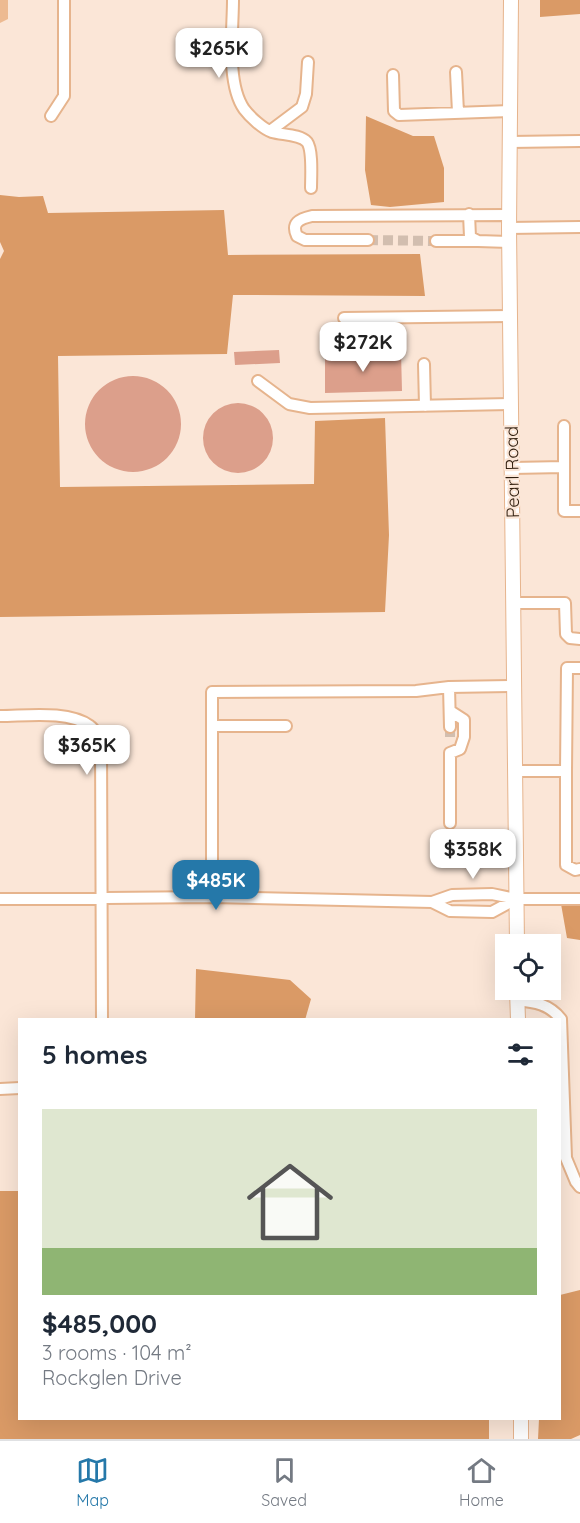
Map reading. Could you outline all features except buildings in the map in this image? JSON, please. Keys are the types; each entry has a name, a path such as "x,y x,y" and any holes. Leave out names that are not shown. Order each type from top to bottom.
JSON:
{"main road":[{"name":"Pearl Road","path":"511,0 509,228 517,934"},
{"path":"517,1000 518,1018"},
{"path":"521,1420 521,1439"}],"street":[{"path":"51,116 64,96 64,0"},
{"path":"233,0 234,79 237,94 244,109 270,131 301,138 308,143 311,188"},
{"path":"270,131 302,107 306,94 308,62"},
{"path":"456,72 458,112"},
{"path":"393,75 394,111 399,116 511,111"},
{"path":"510,142 580,141"},
{"path":"469,214 470,237 478,241"},
{"path":"368,240 305,240 297,236 295,224 301,218 312,216 469,214 509,228 580,227"},
{"path":"436,241 478,241 509,228"},
{"path":"344,318 510,316"},
{"path":"424,363 425,406"},
{"path":"258,381 289,404 310,408 511,404"},
{"path":"564,426 564,510 580,511"},
{"path":"512,468 564,467"},
{"path":"513,603 565,603 566,634 570,638 580,639"},
{"path":"580,668 567,668 566,771 566,865 575,870 580,869"},
{"path":"212,897 212,692 416,691 449,687 514,686"},
{"path":"449,687 450,727"},
{"path":"450,711 464,720 464,737 460,749 450,753"},
{"path":"0,716 54,716 78,719 92,727 100,741 103,899 102,1018"},
{"path":"212,726 285,726"},
{"path":"450,741 450,823"},
{"path":"515,771 566,771"},
{"path":"0,899 212,897 432,902 452,895 492,894 516,899 580,899"},
{"path":"432,902 450,911 492,912 516,899"},
{"path":"531,1000 554,1010 560,1018"},
{"path":"561,1019 566,1158 580,1187"},
{"path":"0,1089 18,1088"}],"shaded area":[{"path":"0,0 8,0 8,19 0,23"},
{"path":"540,0 580,0 580,14 540,17"},
{"path":"366,116 413,136 434,136 444,168 444,202 390,207 371,205 365,170"},
{"path":"0,195 43,196 48,213 224,210 228,255 420,254 425,296 233,295 227,354 58,356 60,487 314,484 315,421 385,418 389,535 385,612 0,617 0,259 4,251 0,242"},
{"path":"580,903 580,940 567,938 561,904"},
{"path":"196,969 290,980 311,999 306,1018 195,1018"},
{"path":"0,1191 18,1191 18,1420 489,1420 489,1439 0,1439"},
{"path":"580,1290 580,1435 571,1439 538,1439 539,1420 561,1420 561,1295"}],"tunnel":[{"path":"368,240 436,241"},
{"path":"450,727 450,740"}]}
